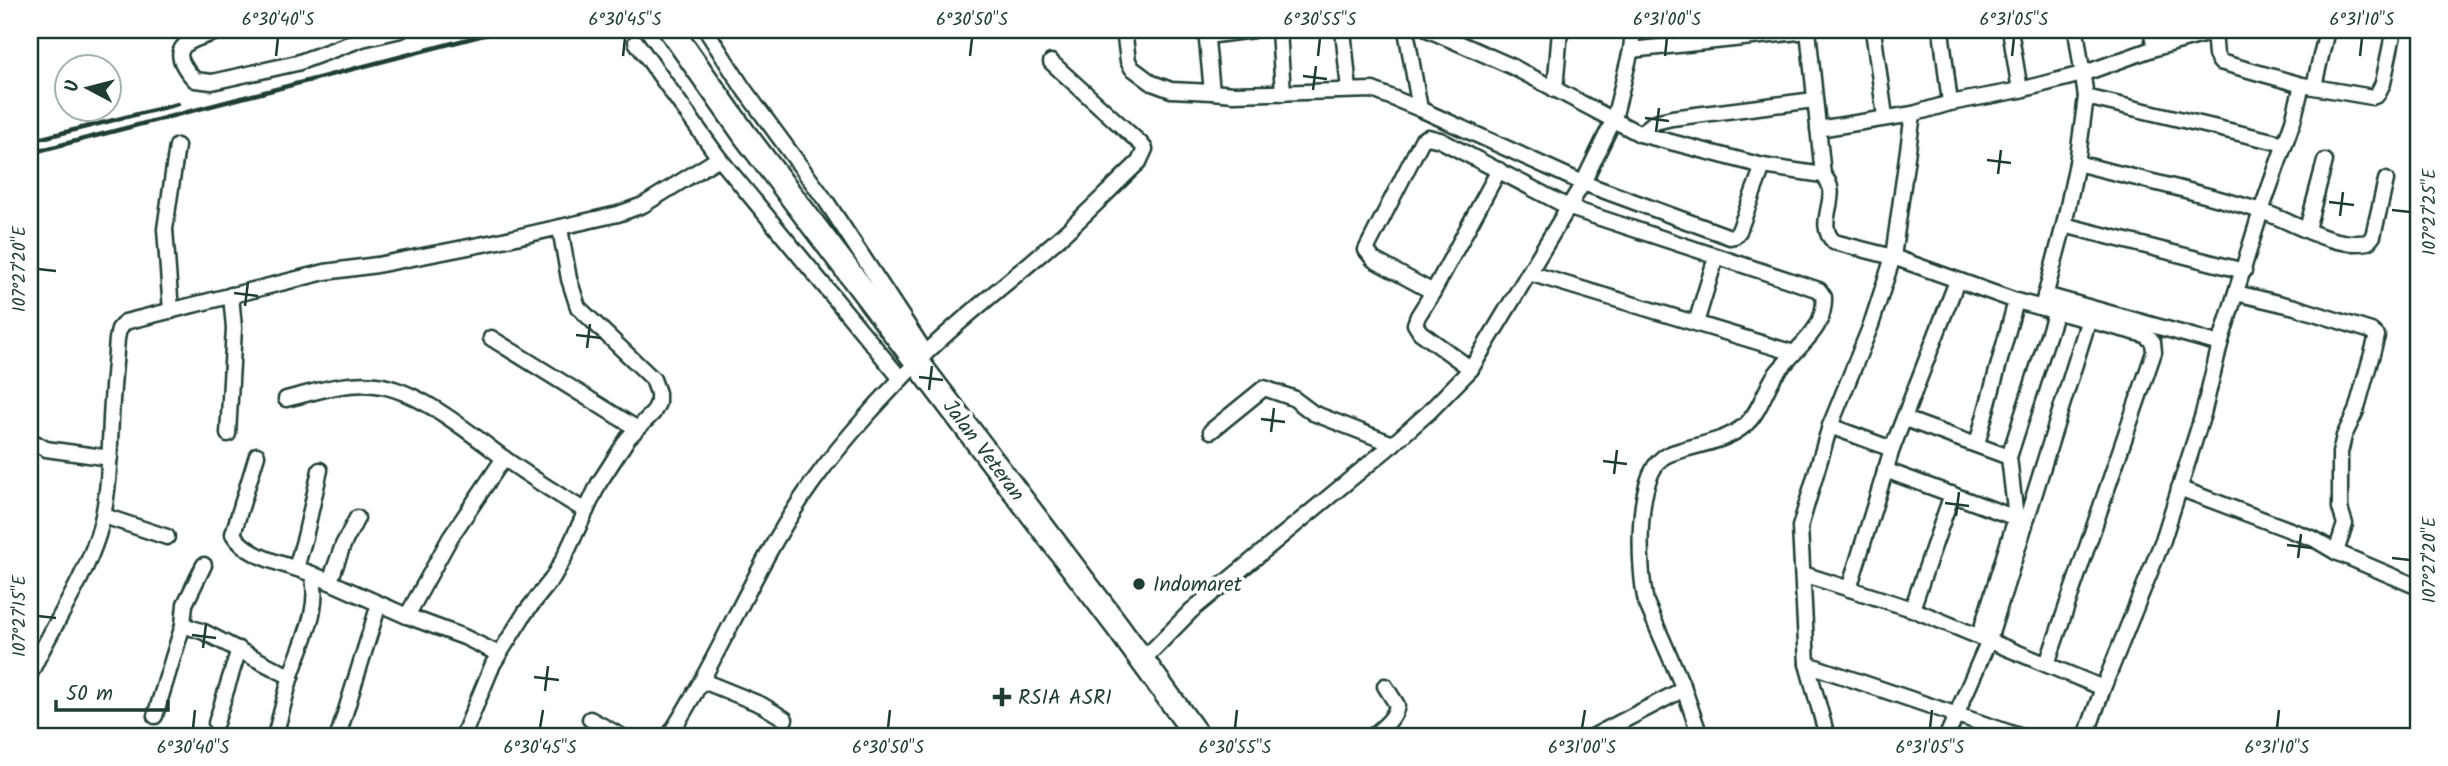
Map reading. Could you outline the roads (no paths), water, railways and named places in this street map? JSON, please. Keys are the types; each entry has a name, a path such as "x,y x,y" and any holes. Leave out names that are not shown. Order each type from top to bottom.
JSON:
{"highway":[{"name":"Jalan Veteran","path":"671,30 915,365 977,440 1142,661 1192,734"}],"street":[{"path":"224,30 184,45 179,53 180,61 195,80 212,82 297,63 361,34 401,30"},
{"path":"705,30 743,88 826,201 858,253 915,365"},
{"path":"1124,30 1128,61 1132,68 1152,83 1182,91 1233,94 1373,90 1583,183 1730,237 1735,236 1738,231 1762,166"},
{"path":"1212,92 1206,33 1253,30"},
{"path":"1279,30 1283,93"},
{"path":"1343,30 1349,90"},
{"path":"1406,30 1420,109"},
{"path":"1429,30 1511,66 1640,134 1762,166 1823,176 1828,180 1832,191 1825,228 1828,236 1840,244 1893,257 2016,301 2048,305 2220,344"},
{"path":"1555,90 1560,30"},
{"path":"1142,661 1192,610 1393,444 1430,412 1471,369 1570,208 1614,119 1631,50 1633,30"},
{"path":"1631,50 1808,30 1823,176"},
{"path":"1873,30 1885,117"},
{"path":"1941,30 1950,103"},
{"path":"2010,30 2020,90"},
{"path":"1984,639 2016,518 2009,457 2048,305 2077,163 2086,97 2076,30"},
{"path":"2151,30 2155,48"},
{"path":"2086,736 2163,540 2203,414 2220,344 2261,211 2327,30"},
{"path":"1818,128 1913,114 1950,103 2020,90 2082,74 2155,48 2216,31 2216,55 2220,62 2308,85 2372,97 2377,95 2383,83 2394,30"},
{"path":"636,42 719,158 915,365"},
{"path":"669,736 703,681 745,596 804,496 873,409 915,365 1053,244 1139,162 1144,154 1145,149 1141,144 1051,62"},
{"path":"2086,97 2286,144"},
{"path":"1640,134 1655,122 1672,118 1814,100"},
{"path":"1828,736 1807,664 1800,527 1830,426 1871,326 1893,257 1913,114"},
{"path":"1433,292 1374,260 1366,250 1422,140 1428,138 1440,140 1570,208 1822,293 1824,304 1818,324 1773,377 1747,424 1728,438 1687,447 1664,456 1654,468 1650,480 1640,525 1643,588 1650,615 1684,689 1700,736"},
{"path":"170,306 165,229 177,146"},
{"path":"30,674 34,652 65,611 104,516 119,329 125,322 170,306 231,295 325,272 377,265 560,228 643,205 719,158"},
{"path":"2307,229 2325,161"},
{"path":"2077,163 2261,211 2330,239 2359,244 2368,242 2373,236 2386,180"},
{"path":"1471,369 1416,328 1415,324 1499,170"},
{"path":"2064,225 2244,271"},
{"path":"463,736 499,654 552,579 599,483 636,428 653,413 658,403 653,379 578,307 569,279 560,228"},
{"path":"1696,323 1716,257"},
{"path":"1529,273 1794,353"},
{"path":"1849,589 1892,449 1957,281"},
{"path":"2236,293 2295,307 2377,335 2356,411 2344,436 2340,453 2340,508 2345,524 2336,552"},
{"path":"228,434 234,328 231,295"},
{"path":"1977,444 2016,301"},
{"path":"2047,664 2154,347 2153,342 2145,335 2048,305"},
{"path":"1947,736 1984,639 2089,319"},
{"path":"491,338 636,428"},
{"path":"286,399 332,387 376,385 424,403 586,511"},
{"path":"1211,431 1258,391 1269,388 1293,398 1313,412 1393,444"},
{"path":"1905,419 2009,457"},
{"path":"1830,426 1892,449"},
{"path":"30,440 46,449 110,458"},
{"path":"257,455 233,534 236,539 255,553 330,581 499,654"},
{"path":"407,616 450,538 504,458"},
{"path":"296,568 306,537 320,470"},
{"path":"1885,470 2016,518"},
{"path":"2179,488 2314,539 2336,552 2418,587"},
{"path":"1912,609 1952,494"},
{"path":"104,516 167,537"},
{"path":"330,581 357,518"},
{"path":"155,716 183,625 185,604 204,565"},
{"path":"275,736 311,617 316,593 312,574"},
{"path":"1802,574 1912,609 2103,688"},
{"path":"338,736 379,604"},
{"path":"183,625 204,632 291,677"},
{"path":"216,723 239,649"},
{"path":"1807,664 2019,736"},
{"path":"703,681 762,705 785,719"},
{"path":"1373,736 1395,715 1397,709 1385,686"},
{"path":"1599,735 1684,689"},
{"path":"590,719 621,736"}],"railway":[{"path":"30,153 503,30"},
{"path":"30,141 178,104"}],"place":[{"name":"Indomaret","path":"1139,584"},
{"name":"RSIA ASRI","path":"1002,697"}]}
